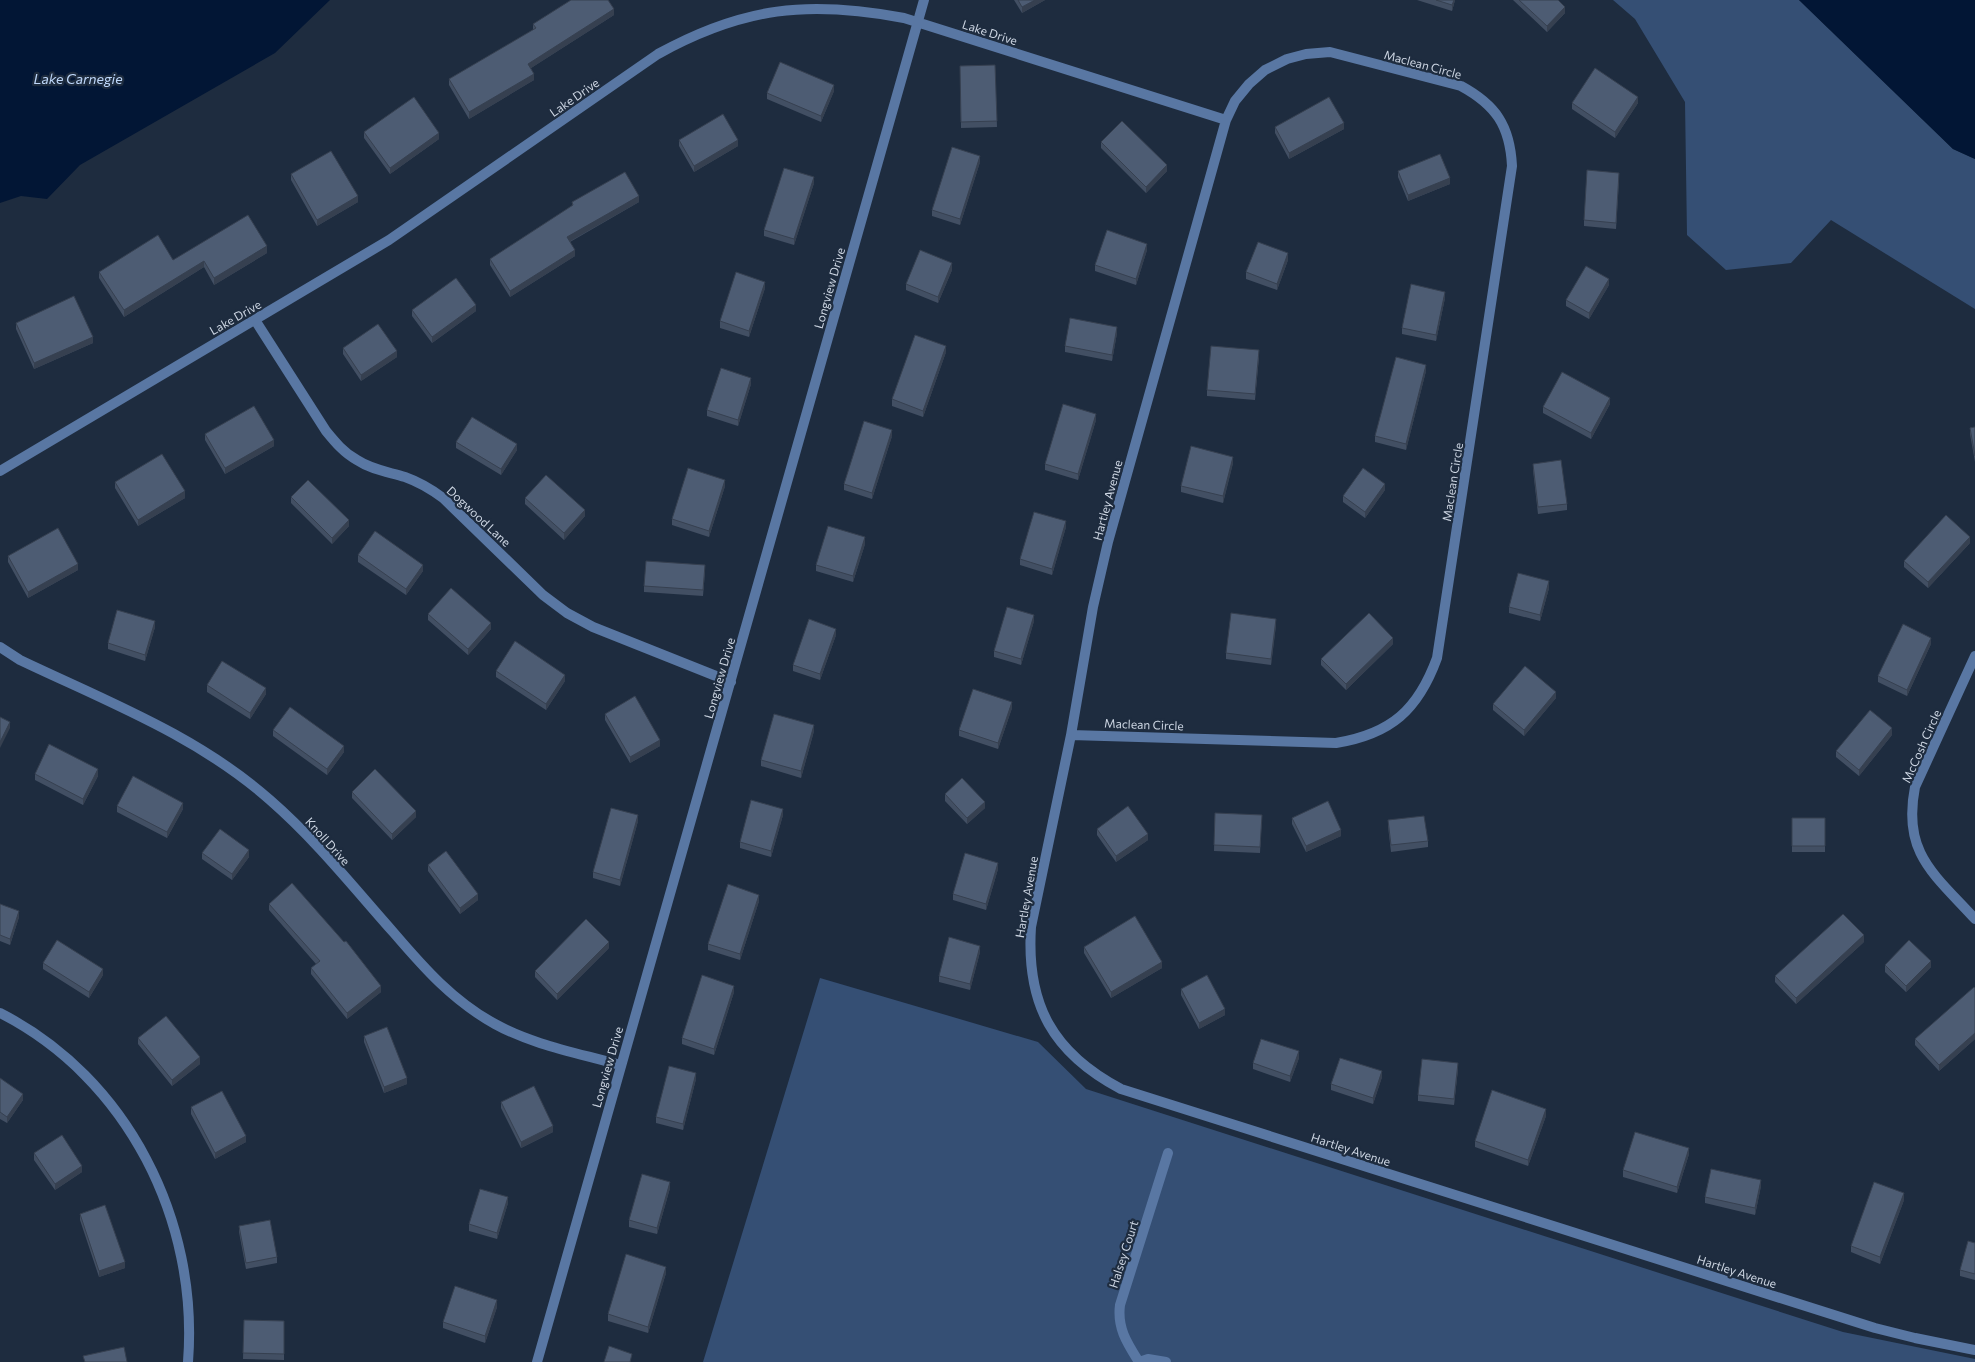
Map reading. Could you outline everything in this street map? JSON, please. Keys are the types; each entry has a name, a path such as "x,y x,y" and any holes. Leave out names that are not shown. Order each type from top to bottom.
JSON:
{"street":[{"name":"Longview Drive","path":"537,1362 924,0"},
{"name":"Lake Drive","path":"0,472 389,240 658,54 691,36 726,22 795,8 832,7 870,11 917,22 1226,120"},
{"name":"Maclean Circle","path":"1071,735 1336,743 1357,739 1398,719 1414,704 1428,682 1438,658 1512,166 1511,147 1505,127 1493,109 1479,96 1461,86 1330,52 1306,54"},
{"name":"Hartley Avenue","path":"1306,54 1286,59 1265,70 1235,101 1226,120 1108,542 1093,607 1071,735 1031,927 1030,953 1032,974 1037,997 1047,1021 1060,1041 1076,1059 1098,1077 1122,1090 1866,1325 1915,1338 1975,1350"},
{"name":"Dogwood Lane","path":"255,320 326,431 339,447 356,460 374,469 425,485 443,498 543,595 567,613 593,628 731,682"},
{"name":"Knoll Drive","path":"0,647 20,660 195,745 234,771 270,799 303,830 434,979 466,1006 495,1024 529,1040 620,1065"},
{"name":"McCosh Circle","path":"1975,656 1915,786 1911,808 1912,828 1916,844 1924,862 1975,920"},
{"path":"0,1013 47,1043 81,1072 111,1105 133,1136 152,1169 167,1204 180,1246 188,1290 190,1335 188,1362"},
{"name":"Halsey Court","path":"1139,1362 1122,1333 1118,1314 1168,1152"},
{"path":"1139,1362 1148,1358 1166,1362"}],"shaded area":[{"path":"1613,0 1799,0 1953,149 1975,159 1975,309 1831,220 1791,263 1726,270 1687,235 1685,102 1635,19"},
{"path":"820,978 1038,1042 1086,1089 1843,1332 1975,1359 1975,1362 703,1362"}],"water":[{"name":"Lake Carnegie","path":"0,0 330,0 275,53 80,165 47,199 21,196 0,203"},
{"path":"1799,0 1975,0 1975,159 1953,149"}],"building":[{"path":"571,0 608,0 614,9 528,64 534,74 469,112 449,79 536,28 533,24"},
{"path":"1018,0 1035,0 1022,7"},
{"path":"1436,0 1454,0 1452,5"},
{"path":"1519,0 1558,0 1565,7 1547,26"},
{"path":"780,62 834,85 821,116 767,93"},
{"path":"995,65 997,121 961,122 960,66"},
{"path":"1595,68 1638,97 1615,132 1572,103"},
{"path":"414,97 439,133 390,168 364,132"},
{"path":"1329,97 1344,123 1289,153 1275,127"},
{"path":"723,114 738,140 694,166 679,140"},
{"path":"1122,121 1167,165 1146,187 1101,142"},
{"path":"952,147 980,156 960,219 932,210"},
{"path":"331,151 358,196 317,220 291,174"},
{"path":"1440,154 1450,178 1408,195 1398,171"},
{"path":"784,168 814,177 794,239 764,230"},
{"path":"1587,170 1619,173 1616,223 1584,220"},
{"path":"625,172 639,196 567,237 575,250 510,291 490,259 573,205 572,202"},
{"path":"248,215 267,246 214,278 204,261 124,310 99,272 158,235 173,260"},
{"path":"1107,230 1147,244 1136,279 1095,265"},
{"path":"1258,242 1288,253 1277,284 1246,272"},
{"path":"920,250 952,263 938,297 906,284"},
{"path":"1586,266 1609,279 1589,313 1566,300"},
{"path":"736,272 765,282 749,331 720,321"},
{"path":"456,278 476,305 432,337 412,310"},
{"path":"1411,284 1445,292 1436,335 1402,328"},
{"path":"74,296 93,337 34,363 16,323"},
{"path":"1070,318 1117,327 1112,355 1065,346"},
{"path":"378,324 397,351 361,375 343,348"},
{"path":"915,335 946,346 923,411 892,399"},
{"path":"1211,346 1259,350 1255,394 1207,390"},
{"path":"1396,357 1426,365 1406,444 1375,436"},
{"path":"721,368 751,378 738,420 707,410"},
{"path":"1562,372 1610,398 1591,433 1543,407"},
{"path":"1063,404 1096,414 1078,474 1045,464"},
{"path":"254,406 274,440 225,468 205,434"},
{"path":"472,417 517,444 501,469 456,442"},
{"path":"864,421 892,430 872,493 844,484"},
{"path":"1975,427 1975,456 1970,428"},
{"path":"1191,446 1233,457 1223,496 1181,486"},
{"path":"162,454 185,491 138,520 115,482"},
{"path":"1561,460 1567,504 1538,507 1533,464"},
{"path":"688,468 725,480 709,531 672,519"},
{"path":"1363,468 1385,484 1365,512 1343,496"},
{"path":"546,475 585,510 564,533 525,498"},
{"path":"308,480 349,520 332,538 291,497"},
{"path":"1034,512 1066,521 1052,569 1020,559"},
{"path":"1946,515 1970,537 1928,582 1904,561"},
{"path":"828,526 865,537 853,576 816,565"},
{"path":"58,528 78,564 28,592 8,556"},
{"path":"375,531 423,565 406,589 358,555"},
{"path":"646,561 705,565 703,590 644,586"},
{"path":"1518,573 1549,581 1540,615 1509,607"},
{"path":"451,588 491,623 468,649 428,614"},
{"path":"1007,607 1034,615 1021,659 994,651"},
{"path":"117,610 155,621 145,655 108,643"},
{"path":"1231,613 1276,619 1271,659 1226,653"},
{"path":"1369,613 1393,638 1346,684 1321,659"},
{"path":"809,619 836,629 820,674 793,665"},
{"path":"1903,624 1931,638 1907,690 1878,676"},
{"path":"515,641 565,675 546,704 496,671"},
{"path":"222,661 266,688 250,713 207,685"},
{"path":"1525,666 1556,692 1524,730 1493,704"},
{"path":"973,689 1012,702 998,743 959,730"},
{"path":"635,696 660,740 630,757 605,714"},
{"path":"290,707 344,746 327,769 273,730"},
{"path":"1870,710 1892,728 1859,770 1836,751"},
{"path":"774,714 814,725 801,771 761,760"},
{"path":"0,717 10,722 0,742"},
{"path":"49,744 98,769 83,799 35,774"},
{"path":"375,769 416,811 392,834 352,792"},
{"path":"133,776 183,803 167,832 117,806"},
{"path":"962,778 985,802 967,818 945,794"},
{"path":"751,800 783,809 771,851 740,842"},
{"path":"1328,801 1341,830 1306,846 1292,818"},
{"path":"1128,806 1148,834 1116,856 1097,829"},
{"path":"611,808 638,815 620,880 593,872"},
{"path":"1215,813 1262,815 1260,847 1214,845"},
{"path":"1424,816 1428,841 1391,845 1388,820"},
{"path":"1792,818 1825,818 1825,846 1792,846"},
{"path":"220,829 249,850 232,874 202,853"},
{"path":"446,851 478,894 460,908 428,865"},
{"path":"965,853 998,863 986,904 953,894"},
{"path":"292,883 344,942 346,941 381,986 347,1013 311,968 320,961 269,904"},
{"path":"728,884 759,895 740,954 708,944"},
{"path":"0,904 19,911 10,939 0,935"},
{"path":"1843,914 1864,935 1796,998 1775,976"},
{"path":"1135,916 1162,962 1111,992 1084,947"},
{"path":"586,919 609,942 557,994 535,971"},
{"path":"949,937 980,946 970,984 939,976"},
{"path":"57,940 103,969 89,992 43,963"},
{"path":"1909,940 1931,961 1906,986 1885,965"},
{"path":"702,975 734,986 714,1049 682,1038"},
{"path":"1207,975 1225,1009 1199,1023 1181,989"},
{"path":"1974,987 1975,1033 1939,1065 1915,1039"},
{"path":"166,1016 200,1057 172,1080 138,1038"},
{"path":"387,1027 407,1078 384,1087 364,1036"},
{"path":"1261,1039 1299,1051 1290,1076 1253,1063"},
{"path":"1340,1058 1382,1071 1373,1098 1331,1084"},
{"path":"1422,1059 1458,1063 1454,1099 1418,1095"},
{"path":"669,1066 696,1073 683,1124 656,1117"},
{"path":"0,1078 23,1094 7,1117 0,1112"},
{"path":"534,1086 553,1126 521,1142 501,1102"},
{"path":"1492,1090 1546,1109 1528,1160 1475,1141"},
{"path":"222,1091 246,1136 215,1153 191,1107"},
{"path":"1635,1132 1689,1148 1677,1187 1623,1170"},
{"path":"62,1135 82,1166 55,1184 34,1153"},
{"path":"1711,1169 1761,1180 1755,1208 1705,1197"},
{"path":"642,1174 670,1182 657,1228 629,1220"},
{"path":"1874,1182 1904,1193 1880,1257 1851,1246"},
{"path":"480,1189 508,1197 497,1233 469,1224"},
{"path":"105,1205 125,1262 99,1271 80,1214"},
{"path":"270,1220 277,1257 246,1263 239,1226"},
{"path":"1968,1241 1975,1243 1975,1274 1960,1270"},
{"path":"626,1254 666,1267 648,1327 608,1314"},
{"path":"455,1286 497,1300 485,1336 443,1322"},
{"path":"244,1320 284,1321 284,1354 243,1353"},
{"path":"609,1346 632,1354 630,1362 604,1362"},
{"path":"124,1347 127,1362 85,1362 83,1356"}]}
